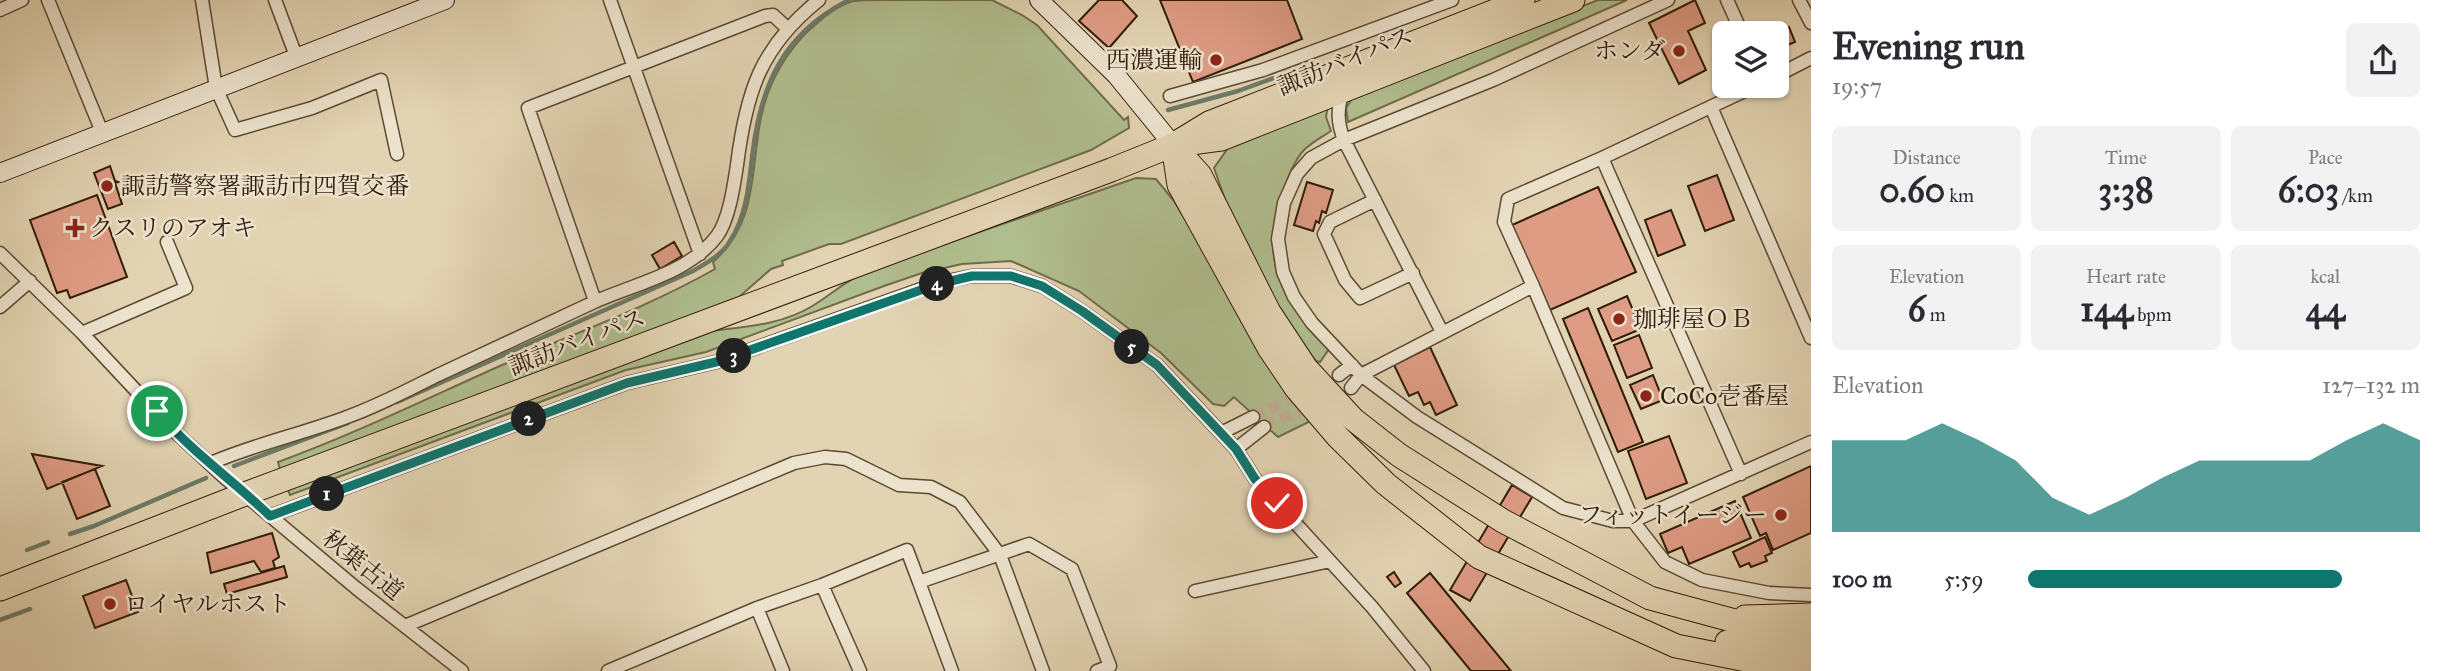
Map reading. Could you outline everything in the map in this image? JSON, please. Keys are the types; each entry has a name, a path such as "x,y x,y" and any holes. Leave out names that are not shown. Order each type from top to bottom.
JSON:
{"highway":[{"name":"諏訪バイパス","path":"0,589 245,494 1111,170 1173,145 1209,123 1523,0"},
{"name":"諏訪バイパス","path":"1173,145 1222,139 1573,0"},
{"path":"1173,145 1200,175 1269,312 1299,356 1325,390 1353,419 1399,455 1503,521 1650,598 1780,633 1811,635"},
{"path":"1173,145 1179,185 1269,348 1296,388 1338,437 1386,484 1479,557 1676,646 1782,667 1811,670"},
{"path":"1728,618 1811,615"},
{"path":"1629,625 1747,646 1811,651"}],"street":[{"path":"0,10 22,0"},
{"path":"48,0 102,132"},
{"path":"202,0 216,88 235,130 312,108 381,80 397,154"},
{"path":"275,0 296,56"},
{"path":"0,173 445,0"},
{"path":"610,0 700,254"},
{"path":"211,463 244,449 347,417 596,301 672,270 700,254 719,234 733,192 741,129 750,95 764,60 787,28 819,0"},
{"path":"1039,0 1116,75 1173,145"},
{"path":"1170,96 1263,70 1452,0"},
{"path":"1668,0 1493,80 1344,140 1311,158 1297,174 1284,202 1278,239 1283,272 1294,297 1312,323 1361,375 1417,417 1563,508 1614,521 1633,521 1811,442"},
{"path":"1727,0 1737,21"},
{"path":"1799,0 1811,23"},
{"path":"596,301 528,108 765,16 773,15 787,28"},
{"path":"1789,69 1811,58"},
{"path":"1343,90 1337,108 1339,127 1344,140 1441,332"},
{"path":"1730,98 1508,199 1504,222 1633,521 1665,562 1702,580 1769,593 1811,595"},
{"path":"1711,107 1811,338"},
{"path":"1602,158 1741,474"},
{"path":"1375,200 1330,222 1324,234 1345,280 1360,298 1413,274"},
{"path":"82,333 186,288 167,242"},
{"name":"秋葉古道","path":"0,253 82,333 170,427 225,478 462,671"},
{"path":"270,516 627,383 716,362 938,284 972,276 1011,276 1042,286 1157,365 1236,449 1255,479 1372,607 1424,671"},
{"path":"0,307 30,281"},
{"path":"1351,388 1361,375 1533,286"},
{"path":"1339,375 1352,365"},
{"path":"1221,433 1252,417"},
{"path":"1236,449 1264,428"},
{"path":"405,626 794,463 825,457 846,459 900,485 931,486 960,502 999,555 1043,671"},
{"path":"919,582 1029,544 1072,569 1110,666 1097,671"},
{"path":"608,671 757,608 907,550 953,671"},
{"path":"1195,591 1330,561"},
{"path":"822,585 860,671"},
{"path":"757,608 783,671"}],"green space":[{"path":"992,0 1037,25 1124,120 1128,117 1129,128 1091,150 841,244 829,244 782,261 783,265 771,269 739,297 280,470 278,462 363,428 637,308 715,269 713,262 730,244 748,204 761,115 771,85 783,62 799,41 833,10 853,1"},
{"path":"1598,0 1627,0 1348,122 1346,108 1352,99"},
{"path":"1328,106 1326,117 1331,131 1307,147 1295,163 1279,202 1273,240 1275,265 1283,288 1294,307 1329,349 1320,362 1316,361 1290,330 1225,199 1214,168 1228,148"},
{"path":"1136,178 1156,179 1174,201 1272,361 1315,419 1278,437 1234,397 1224,406 1213,404 1161,353 1079,291 1011,261 962,264 922,273 884,286 706,352 626,370 290,495 288,490 709,331 763,324 789,317 814,305 869,270"}],"building":[{"path":"1099,0 1122,0 1137,16 1109,48 1079,21"},
{"name":"西濃運輸","path":"1160,0 1287,0 1302,39 1193,82"},
{"name":"ホンダ","path":"1695,0 1705,23 1688,31 1706,70 1679,84 1649,23"},
{"path":"1789,27 1795,42 1789,45"},
{"path":"110,166 115,181 118,182 115,183 122,204 108,209 94,173"},
{"path":"1717,175 1734,220 1705,231 1688,186"},
{"path":"1307,182 1333,190 1326,213 1322,211 1319,223 1316,221 1313,231 1294,225"},
{"path":"1598,187 1636,272 1550,310 1512,225"},
{"path":"97,195 127,277 70,298 67,290 57,293 30,220"},
{"path":"1671,210 1685,245 1658,256 1645,220"},
{"path":"674,242 682,256 660,269 652,255"},
{"name":"珈琲屋ＯＢ","path":"1627,296 1641,329 1612,341 1598,309"},
{"path":"1588,308 1643,442 1618,452 1563,319"},
{"path":"1639,335 1652,368 1627,378 1614,345"},
{"path":"1430,347 1457,405 1436,415 1430,402 1424,405 1418,392 1409,396 1394,365"},
{"path":"1653,375 1663,400 1641,409 1630,385"},
{"path":"1669,436 1687,483 1646,499 1628,451"},
{"path":"32,454 102,466 47,489"},
{"name":"フィットイージー","path":"1811,466 1811,533 1773,550 1766,533 1760,536 1743,497"},
{"path":"95,469 110,506 77,519 62,482"},
{"path":"1512,485 1532,497 1470,601 1450,590"},
{"path":"1735,501 1751,538 1689,564 1682,547 1668,553 1660,534"},
{"path":"272,533 279,557 273,561 275,568 261,572 254,561 211,573 207,553"},
{"path":"1765,537 1772,553 1765,556 1767,561 1751,567 1749,563 1740,567 1733,552"},
{"path":"284,566 287,577 227,594 224,584"},
{"path":"1394,572 1401,583 1395,587 1387,577"},
{"path":"1430,573 1511,671 1471,671 1407,593"},
{"name":"ロイヤルホスト","path":"126,580 138,612 95,628 83,596"}],"waterway":[{"path":"397,402 693,271 718,255 735,232 743,211 761,108 778,65 807,29 849,0"},
{"path":"1168,110 1274,78"},
{"path":"234,466 348,423"},
{"path":"70,534 206,478"},
{"path":"27,550 48,542"},
{"path":"0,620 30,609"}],"tunnel":[{"path":"1253,417 1339,375"},
{"path":"1264,427 1351,388"}],"place":[{"name":"ホンダ","path":"1679,51"},
{"name":"西濃運輸","path":"1216,60"},
{"name":"諏訪警察署諏訪市四賀交番","path":"107,186"},
{"name":"クスリのアオキ","path":"75,228"},
{"name":"珈琲屋ＯＢ","path":"1619,319"},
{"name":"CoCo壱番屋","path":"1646,396"},
{"name":"フィットイージー","path":"1781,515"},
{"name":"ロイヤルホスト","path":"110,604"}],"route":[{"path":"157,411 170,427 270,516 627,383 716,362 938,284 972,276 1011,276 1042,286 1157,365 1236,449 1255,479 1277,503"}]}
